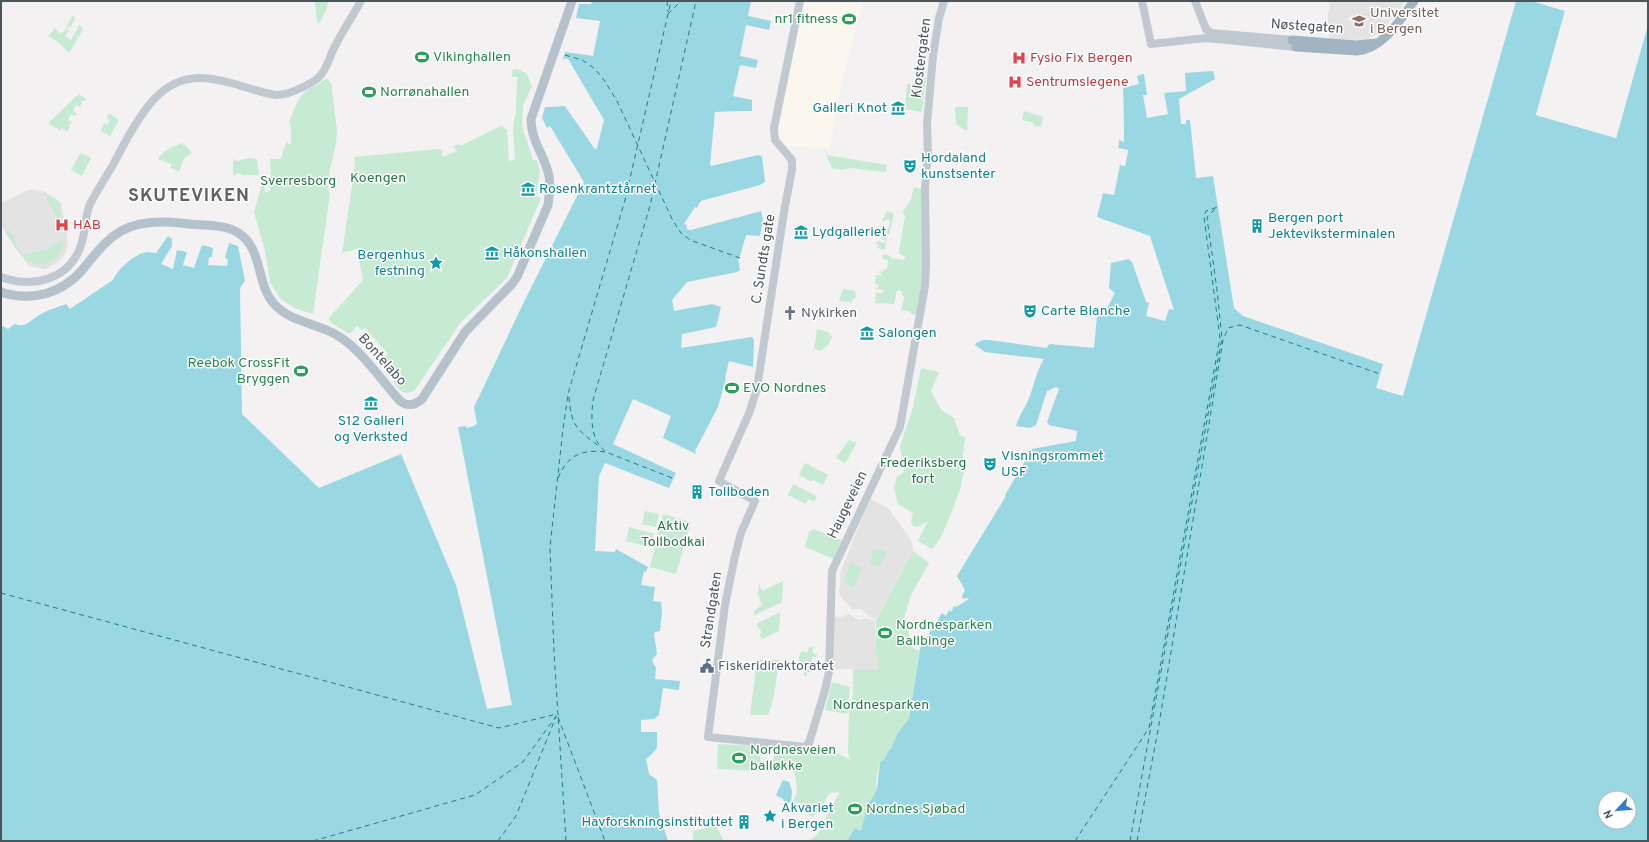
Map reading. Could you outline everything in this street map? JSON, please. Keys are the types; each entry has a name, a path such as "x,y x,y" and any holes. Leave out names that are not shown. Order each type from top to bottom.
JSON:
{"highway":[{"name":"Nøstegaten","path":"1294,43 1357,45 1379,43 1388,35 1414,1"}],"main road":[{"path":"1,277 19,282 32,283 45,280 58,274 69,266 79,251 83,238 84,222 87,212 104,179 140,117 155,98 166,89 184,80 204,77 218,79 276,95 296,90 317,79 322,74 334,48 361,1"},
{"name":"C. Sundts gate","path":"755,501 719,481 750,411 760,370 792,169 792,160 775,140 774,128 800,1"},
{"name":"Klostergaten","path":"925,182 928,156 928,119 935,41 944,1"},
{"path":"1142,1 1151,44 1197,35 1206,29 1195,1"},
{"name":"Bontelabo","path":"1,292 31,297 44,295 58,289 78,275 97,250 106,242 122,231 138,225 162,223 216,226 232,230 243,237 253,249 266,290 275,305 291,316 331,332 345,340 356,350 403,403 411,405 417,403 422,399 466,332 517,277 548,205 550,193 549,176 533,135 531,119 571,5"},
{"name":"Nøstegaten","path":"1206,29 1212,33 1294,43"},
{"name":"Nøstegaten","path":"1170,41 1218,39 1294,43"},
{"name":"Haugeveien","path":"708,737 761,741 804,747 807,746 825,690 829,672 832,571 862,511 902,422 925,286 925,182"},
{"name":"Strandgaten","path":"708,737 725,605 734,556 743,528 755,501"}],"shaded area":[{"path":"802,1 863,1 841,83 830,148 780,146 774,126"},
{"name":"Universitet i Bergen","path":"1330,1 1406,1 1380,33 1366,39 1353,40 1330,38 1327,23"},
{"path":"30,189 45,192 61,203 66,228 68,244 65,254 60,260 44,269 29,266 1,225 1,203"},
{"path":"870,499 888,508 909,537 913,546 913,551 876,619 868,616 860,609 852,609 840,596 839,591 841,570"},
{"path":"849,614 859,620 864,618 875,621 878,669 833,669 833,616 841,617"}],"green space":[{"path":"315,1 328,1 327,8 320,22 317,23"},
{"path":"72,16 75,17 71,27 68,27 67,30 69,31 65,36 71,40 76,31 78,31 79,25 83,28 79,37 75,35 78,38 69,53 58,42 48,36 54,28 60,33 64,32"},
{"name":"Bergenhus festning","path":"518,69 527,74 532,86 523,105 522,126 533,160 537,160 540,171 536,196 541,198 507,278 461,322 414,391 406,393 400,390 393,382 401,375 385,357 388,354 365,328 362,330 357,326 349,334 330,322 328,319 363,280 357,249 342,253 355,166 354,157 439,149 442,150 442,157 457,151 453,146 459,144 460,146 501,126 507,130 509,161 515,160 513,127 516,112 517,77 512,77 512,70"},
{"path":"918,75 926,76 922,112 905,109 907,84 917,85"},
{"name":"Sverresborg","path":"325,79 329,79 329,82 331,82 337,131 336,143 327,183 330,194 313,314 297,309 285,302 279,297 270,282 265,251 254,212 263,180 265,193 271,190 267,181 271,177 270,159 281,159 286,142 291,145 291,128 289,122 298,101 306,91 321,83"},
{"path":"79,94 87,100 81,101 82,103 80,107 76,105 73,111 77,113 75,116 71,114 68,120 72,122 67,132 63,130 62,127 61,130 50,125 49,122"},
{"path":"955,107 968,107 967,131 956,124"},
{"path":"1024,111 1043,117 1041,127 1034,126 1034,123 1022,120"},
{"path":"109,113 119,120 110,136 100,131 104,123 107,125 110,120 107,118"},
{"path":"183,143 192,153 184,158 179,172 171,168 171,164 158,159 172,147"},
{"path":"80,153 91,158 82,176 71,170"},
{"path":"826,155 887,165 886,172 850,168 842,170 832,168"},
{"path":"249,158 257,159 259,175 242,175 240,173 233,175 233,159 238,161"},
{"path":"914,187 921,189 922,220 922,268 920,299 917,315 901,310 904,298 901,291 897,291 894,304 875,303 876,293 883,293 883,290 875,289 878,288 879,285 875,284 876,275 881,276 882,274 879,271 883,272 883,269 886,270 888,264 888,260 883,259 883,254 891,256 891,258 904,260 905,257 899,252 905,217 903,212 911,199"},
{"path":"44,193 59,201 64,233"},
{"path":"887,211 894,214 889,235 887,234 888,236 885,243 885,250 876,247 879,245 876,244 878,241 884,243 885,241 882,237 879,237 879,235 881,236 883,229 880,228 881,225 882,227 889,228 890,220 885,219 884,222 882,221"},
{"path":"10,230 21,254 13,244 5,232"},
{"path":"64,237 63,246 60,253 55,259 50,260 47,264 33,263 21,255 47,250"},
{"path":"843,289 855,291 856,298 852,299 851,305 850,302 839,301"},
{"path":"817,329 828,332 832,337 828,345 820,351 814,349"},
{"name":"Frederiksberg fort","path":"921,368 939,372 931,391 941,410 954,418 960,435 965,438 963,455 964,471 961,486 940,539 932,549 918,541 928,521 918,527 913,526 911,521 913,513 898,504 894,487 897,477 904,472 900,446 913,407"},
{"path":"849,440 857,443 845,463 836,458"},
{"path":"805,463 828,475 823,485 813,480 810,481 799,475"},
{"path":"793,484 817,496 814,502 808,499 806,504 788,495"},
{"path":"645,511 659,514 656,527 642,524"},
{"name":"Aktiv Tollbodkai","path":"663,514 691,522 676,574 650,567"},
{"path":"629,527 654,534 650,547 626,541"},
{"path":"814,529 845,542 836,560 805,547 809,532"},
{"path":"879,548 887,552 879,567 870,563 869,561 872,557 872,551 876,549 878,551"},
{"name":"Nordnesparken","path":"913,551 929,563 911,595 902,624 908,629 912,647 919,651 909,719 897,734 891,749 884,760 879,764 876,783 877,790 873,798 887,841 805,841 812,839 819,832 840,792 830,793 823,806 813,817 795,808 793,801 797,789 792,767 773,764 775,747 813,752 837,753 851,760 848,753 849,710 853,695 853,669 878,669 876,651 876,620"},
{"path":"850,563 862,568 853,588 844,581"},
{"path":"783,581 782,602 753,616 755,610 762,605 758,594 759,584 762,591"},
{"path":"780,612 779,631 762,639 759,635 762,633 756,624"},
{"path":"813,646 813,653 817,654 816,657 812,657 812,662 816,662 816,665 811,665 812,672 807,672 807,676 804,675 804,670 798,670 799,668 797,667 800,653 803,651 807,653 809,648"},
{"path":"757,660 778,660 775,688 768,715 750,715"},
{"path":"832,682 850,687 847,714 825,710"},
{"name":"Nordnesveien balløkke","path":"718,744 761,746 760,771 717,769"},
{"path":"716,826 724,841 693,841 693,831"}],"water":[{"path":"592,1 751,1 748,16 771,21 769,30 746,25 740,56 758,60 756,68 740,65 733,96 752,100 752,111 715,112 711,166 758,155 762,156 765,182 760,185 701,201 687,224 687,229 690,230 761,211 763,219 760,236 746,235 739,256 740,257 738,259 740,270 737,272 687,282 672,300 674,311 712,304 721,307 716,327 682,334 681,348 752,337 754,340 753,367 729,361 718,407 695,451 696,454 663,438 671,416 633,399 613,444 676,473 669,488 605,463 599,476 595,551 615,552 616,549 648,567 646,572 644,571 641,585 655,587 653,601 661,602 662,611 660,631 655,632 654,634 657,654 652,660 656,667 655,679 680,681 679,690 663,688 659,715 654,719 641,720 641,732 657,732 657,748 646,759 649,774 657,780 659,813 668,841 1,841 1,325 8,329 15,324 23,325 50,310 66,304 70,309 113,280 123,267 132,259 142,253 156,253 168,236 172,239 172,246 161,264 173,269 177,250 187,252 183,265 194,268 202,245 213,248 212,257 209,257 208,265 227,266 228,259 225,258 229,243 238,246 245,281 240,288 242,414 319,488 401,454 456,585 487,709 512,705 458,427 466,426 466,428 477,424 474,407 584,182 550,126 547,128 542,118 545,107 565,106 595,149 603,119 568,59 563,60 565,52 593,56 600,21 576,18 579,4 591,4"},
{"path":"1516,1 1531,1 1565,11 1536,115 1616,138 1648,25 1648,841 847,841 855,828 861,831 868,804 877,790 880,762 884,760 891,749 897,734 909,719 920,648 942,613 946,616 949,610 951,612 954,606 956,607 969,599 963,599 962,596 965,590 957,576 1006,496 1005,495 1032,449 1076,441 1077,431 1049,425 1047,422 1059,389 1056,387 1047,391 1036,425 1030,428 1016,426 1027,403 1044,359 985,352 975,345 976,343 983,340 989,340 1047,348 1050,344 1094,348 1097,316 1092,315 1093,310 1097,308 1105,312 1115,293 1109,288 1111,263 1129,259 1132,262 1146,302 1149,303 1146,316 1165,321 1169,309 1174,310 1150,236 1097,217 1103,193 1114,195 1120,165 1125,166 1128,151 1118,148 1119,140 1124,141 1123,88 1139,84 1137,76 1144,74 1147,95 1143,95 1147,118 1168,114 1164,93 1186,91 1185,73 1213,71 1215,79 1179,99 1181,124 1186,124 1186,120 1190,120 1196,178 1213,176 1234,308 1243,316 1383,364 1376,388 1403,396"},
{"path":"783,780 789,782 792,791 791,802 786,804 783,799 776,795"}],"pier":[{"path":"1565,11 1567,12 1538,114 1614,136 1642,38 1644,38 1616,138 1536,115"},
{"path":"565,58 568,59 604,120 597,148 595,149 565,106 545,107 546,105 567,104 595,146 601,120 567,60 562,62"},
{"path":"1121,88 1123,88 1124,142 1119,140 1118,148 1128,150 1125,166 1120,165 1121,163 1123,164 1126,152 1116,148 1118,139 1122,139"},
{"path":"752,111 752,113 716,114 712,163 755,153 755,155 710,165 715,112"},
{"path":"762,185 762,187 703,203 688,227 761,209 761,211 690,230 686,227 687,225 684,224 695,207 697,208 701,201"}],"ferry route":[{"path":"667,1 668,12"},
{"path":"566,841 554,652 550,547 563,429 568,394 625,200 671,1"},
{"path":"668,14 681,1"},
{"path":"672,478 606,452 601,447 594,435 592,414 593,400 650,206 696,1"},
{"path":"565,55 582,60 594,68 604,80 617,101 673,221 681,233 690,240 740,258"},
{"path":"1075,841 1149,728 1220,338 1204,217 1206,211 1218,207"},
{"path":"1130,841 1222,338 1207,218 1209,214 1216,209"},
{"path":"1137,841 1158,730 1223,340 1228,328 1240,325 1380,374"},
{"path":"569,397 571,415 577,426 586,436 600,447"},
{"path":"558,478 566,464 576,455 597,451 606,452"},
{"path":"1,593 499,728 557,714"},
{"path":"313,841 475,795 523,762 557,715"},
{"path":"498,841 516,816 556,717"},
{"path":"558,717 605,841"}],"place":[{"name":"nr1 fitness","path":"849,19"},
{"name":"Universitet i Bergen","path":"1359,21"},
{"name":"Vikinghallen","path":"422,57"},
{"name":"Fysio Fix Bergen","path":"1019,58"},
{"name":"Sentrumslegene","path":"1015,82"},
{"name":"Norrønahallen","path":"369,92"},
{"name":"Galleri Knot","path":"898,108"},
{"name":"Hordaland kunstsenter","path":"910,166"},
{"name":"Rosenkrantztårnet","path":"528,189"},
{"name":"HAB","path":"62,225"},
{"name":"Bergen port Jekteviksterminalen","path":"1257,226"},
{"name":"Lydgalleriet","path":"801,232"},
{"name":"Håkonshallen","path":"492,253"},
{"name":"Bergenhus festning","path":"436,263"},
{"name":"Carte Blanche","path":"1030,311"},
{"name":"Nykirken","path":"790,313"},
{"name":"Salongen","path":"867,333"},
{"name":"Reebok CrossFit Bryggen","path":"301,371"},
{"name":"EVO Nordnes","path":"732,388"},
{"name":"S12 Galleri og Verksted","path":"371,403"},
{"name":"Visningsrommet USF","path":"990,464"},
{"name":"Tollboden","path":"697,492"},
{"name":"Nordnesparken Ballbinge","path":"885,633"},
{"name":"Fiskeridirektoratet","path":"707,666"},
{"name":"Nordnesveien balløkke","path":"739,758"},
{"name":"Nordnes Sjøbad","path":"855,809"},
{"name":"Akvariet i Bergen","path":"770,816"},
{"name":"Havforskningsinstituttet","path":"744,822"}],"district":[{"name":"SKUTEVIKEN","path":"189,196"}],"park label":[{"name":"Koengen","path":"378,178"}]}
